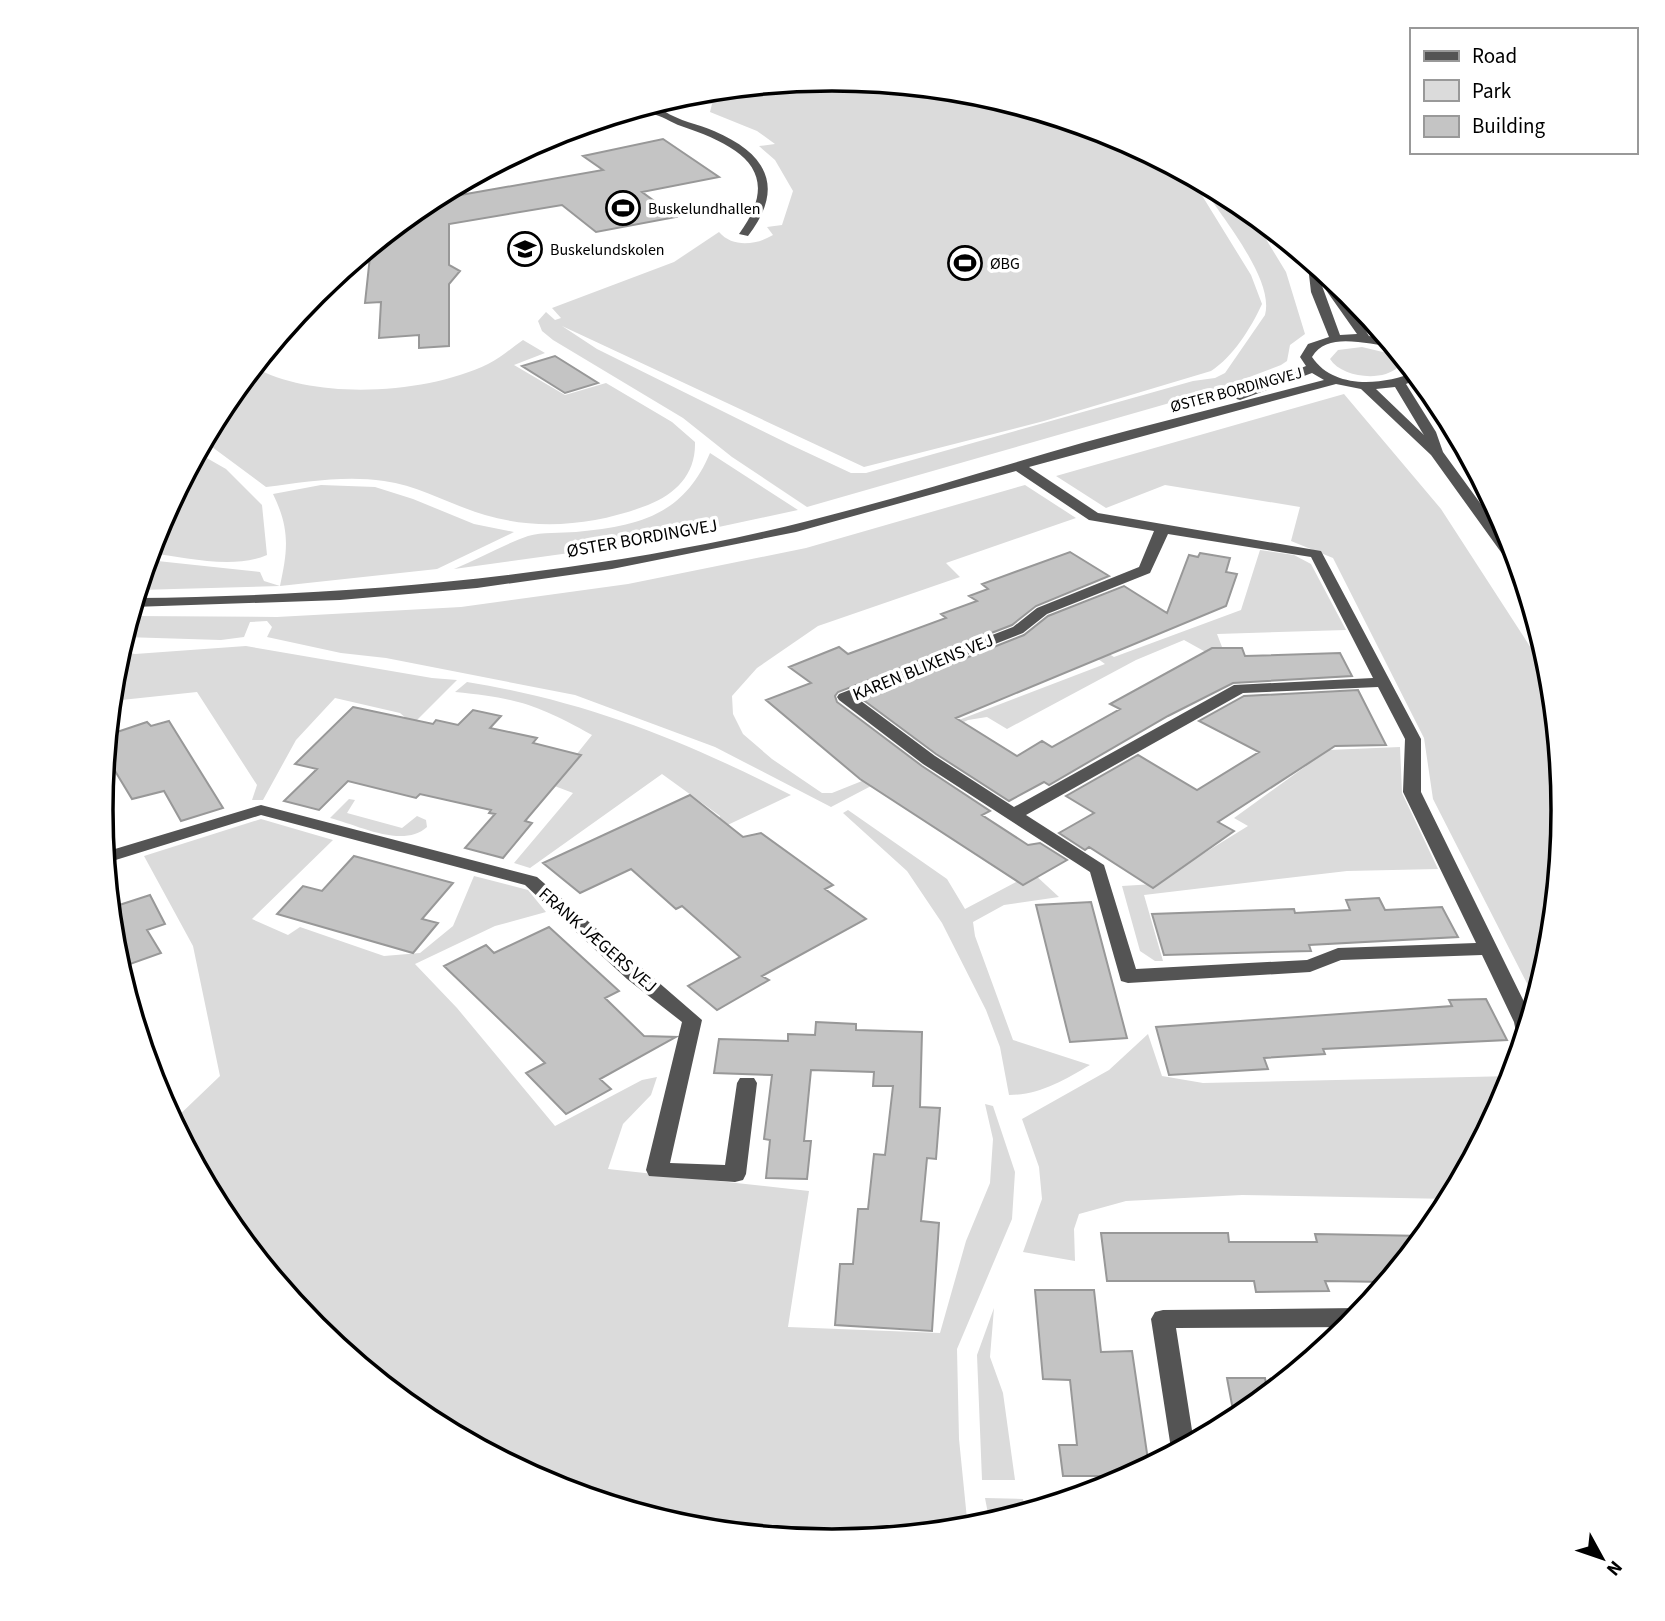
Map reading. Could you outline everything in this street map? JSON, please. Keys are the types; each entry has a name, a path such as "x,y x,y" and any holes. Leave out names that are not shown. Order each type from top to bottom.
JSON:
{"street":[{"path":"659,113 664,117 716,135 758,170 766,188 764,209 744,234"},
{"path":"1314,276 1317,292 1336,339"},
{"path":"1346,307 1365,338"},
{"path":"1377,341 1365,338 1336,339 1319,343 1307,352 1306,358 1313,368 1337,380 1364,385 1399,383 1408,379"},
{"name":"ØSTER BORDINGVEJ","path":"1143,430 1313,368"},
{"name":"ØSTER BORDINGVEJ","path":"144,603 225,603 362,595 531,578 683,552 816,523 1143,430 1337,380"},
{"path":"1399,383 1429,432 1436,452"},
{"path":"1364,385 1413,434 1436,452 1498,539"},
{"path":"1019,467 1094,517 1316,554 1413,739 1412,792 1522,1016"},
{"name":"KAREN BLIXENS VEJ","path":"1162,530 1145,570 1042,611 1018,630 845,697 929,760 1098,869 1128,976 1310,966 1338,954 1488,949"},
{"path":"1015,814 1240,688 1382,682"},
{"name":"FRANK JÆGERS VEJ","path":"115,855 261,810 531,881 634,974 692,1020 657,1170 735,1174 747,1083"},
{"path":"1181,1440 1163,1319 1343,1317"}],"green space":[{"name":"ØBG","path":"785,93 880,93 973,105 1064,129 1151,165 1200,192 1251,275 1262,304 1241,341 1211,371 1044,421 864,467 562,326 597,349 851,473 866,473 1193,381 1215,378 1225,373 1265,315 1266,300 1262,283 1243,246 1211,199 1263,234 1286,272 1305,334 1290,345 1287,361 1281,365 1215,390 807,507 732,457 683,418 553,340 542,331 538,321 546,312 555,320 561,318 552,308 674,262 719,232 731,241 752,243 773,235 767,227 782,225 793,191 775,160 759,146 775,144 757,131 710,112 712,104 708,103"},
{"path":"523,340 545,353 514,365 565,395 606,383 672,422 695,442 688,473 667,495 628,512 567,524 526,523 485,515 410,487 384,481 340,479 266,487 212,447 263,371 307,385 371,390 434,382 493,362"},
{"path":"1362,347 1387,353 1398,367 1383,375 1353,374 1330,359 1338,350"},
{"path":"1344,394 1441,509 1534,652 1546,717 1552,810 1546,904 1529,988 1433,799 1424,738 1333,558 1291,541 1300,507 1165,485 1106,508 1056,476"},
{"path":"710,453 798,510 649,542 454,569 528,536 620,526 657,513 673,504 687,491"},
{"path":"206,457 226,469 262,505 267,555 239,562 160,554 187,492"},
{"path":"321,485 375,487 474,524 514,532 437,569 280,586 286,539 279,506 273,494"},
{"path":"1025,485 1076,518 946,563 960,577 818,626 757,668 732,696 733,714 743,734 772,759 822,793 832,793 912,761 915,763 831,807 715,747 575,695 267,637 272,627 267,621 250,622 244,637 221,640 135,637 140,616 277,617 461,607 628,584 806,548"},
{"path":"1260,550 1294,555 1311,564 1346,630 1217,634 1229,665 1184,640 1136,660 1007,729 987,717 968,720 921,743 912,738 1105,664 1054,627 1053,619 1114,657 1241,610"},
{"path":"158,561 260,572 264,581 280,586 148,590"},
{"path":"246,646 457,680 413,724 400,713 335,698 296,740 263,800 252,800 257,785 197,692 122,700 131,653"},
{"path":"467,682 553,700 634,725 712,757 791,795 717,830 720,816 662,774 530,868 514,863 573,793 552,785 592,735 557,716 526,704 455,692"},
{"path":"1219,716 1257,731 1311,762 1328,750 1400,747 1402,793 1438,869 1347,871 1144,895 1163,961 1155,961 1140,951 1122,886 1154,884 1248,826 1234,818 1306,766"},
{"path":"349,799 355,800 347,813 402,828 417,816 426,820 427,827 406,836 393,836 330,818"},
{"path":"848,810 947,879 965,909 1033,873 1059,897 1004,905 973,922 975,936 1013,1040 1090,1065 1041,1089 1009,1095 1000,1047 986,1010 942,923 907,871 843,813"},
{"path":"261,819 333,840 252,919 288,935 300,927 384,956 420,953 453,926 474,876 528,890 546,912 495,926 415,964 457,1008 555,1126 642,1080 657,1077 651,1095 623,1124 608,1169 809,1191 788,1327 940,1333 966,1241 990,1183 993,1139 985,1104 993,1106 1015,1172 1012,1219 957,1349 959,1439 967,1517 926,1524 832,1530 739,1524 692,1516 601,1492 514,1456 433,1409 394,1381 324,1319 262,1249 209,1170 187,1129 180,1114 220,1076 193,946 144,856"},
{"path":"1148,1034 1162,1076 1203,1083 1501,1076 1478,1129 1438,1199 1242,1195 1126,1201 1079,1214 1074,1229 1075,1261 1023,1252 1042,1199 1039,1167 1022,1119 1109,1070"},
{"path":"994,1308 990,1357 1003,1393 1015,1480 982,1480 977,1355"},
{"path":"985,1498 1023,1499 1024,1504 988,1512"}],"building":[{"path":"663,139 719,177 642,192 676,217 596,232 562,205 449,224 449,265 460,271 449,284 449,346 419,348 419,335 379,338 381,302 365,303 370,260 394,240 460,195 603,170 583,156"},
{"path":"555,356 598,383 565,393 522,366"},
{"path":"1070,552 1109,576 1036,606 1012,625 838,692 835,696 837,702 922,766 990,811 982,815 1028,845 1040,843 1067,860 1023,885 860,779 766,700 811,683 789,667 839,647 848,654 946,618 941,614 977,601 969,596 988,589 982,584"},
{"path":"1200,553 1230,558 1226,572 1237,574 1226,606 956,718 1017,756 1042,741 1052,747 1120,709 1110,704 1212,648 1242,648 1245,656 1340,653 1352,676 1233,683 1168,716 1049,785 1044,782 1009,801 936,754 862,699 1024,635 1048,616 1124,586 1167,613 1189,555 1198,557"},
{"path":"1358,690 1386,745 1335,746 1218,822 1234,831 1153,888 1089,847 1085,850 1059,833 1094,813 1066,796 1138,755 1197,790 1259,752 1199,721 1244,696"},
{"path":"353,707 433,724 436,720 458,725 473,710 501,716 490,728 537,738 533,743 581,755 525,821 532,823 503,858 465,848 495,814 489,813 491,810 420,794 416,798 348,781 319,810 284,801 317,769 295,764"},
{"path":"169,721 223,808 181,821 164,791 132,799 115,770 118,732 147,722 151,726"},
{"path":"690,795 743,837 761,833 833,885 825,889 866,919 762,976 769,980 717,1010 688,986 740,957 682,906 676,909 631,869 580,893 543,863"},
{"path":"354,856 453,883 422,919 438,923 413,953 277,914 303,886 322,891"},
{"path":"150,895 165,924 147,930 161,953 130,964 119,905"},
{"path":"1379,898 1385,910 1442,907 1458,937 1309,945 1311,951 1164,955 1152,914 1294,909 1295,913 1350,910 1346,900"},
{"path":"1091,902 1127,1038 1070,1042 1036,905"},
{"path":"549,927 619,991 605,998 644,1036 676,1037 600,1079 611,1089 566,1114 526,1073 545,1063 444,966 486,945 494,953"},
{"path":"1486,999 1507,1040 1323,1049 1325,1054 1264,1058 1268,1069 1169,1075 1156,1027 1452,1006 1449,1000"},
{"path":"816,1022 856,1024 856,1030 922,1032 920,1107 940,1108 936,1159 927,1158 921,1221 939,1223 932,1331 835,1325 840,1264 853,1264 858,1209 868,1209 874,1154 885,1155 893,1086 873,1086 874,1072 811,1070 804,1141 811,1141 807,1179 766,1178 770,1140 764,1139 772,1075 714,1073 719,1039 788,1041 788,1034 815,1035"},
{"path":"1101,1233 1228,1233 1229,1242 1317,1242 1315,1234 1412,1236 1376,1282 1325,1281 1329,1291 1256,1292 1254,1281 1107,1281"},
{"path":"1035,1290 1094,1290 1101,1352 1132,1351 1148,1457 1105,1476 1063,1476 1059,1445 1077,1445 1070,1380 1043,1379"},
{"path":"1227,1378 1265,1378 1266,1384 1233,1409"}],"place":[{"name":"Buskelundhallen","path":"623,208"},
{"name":"Buskelundskolen","path":"525,249"},
{"name":"ØBG","path":"965,263"}]}
